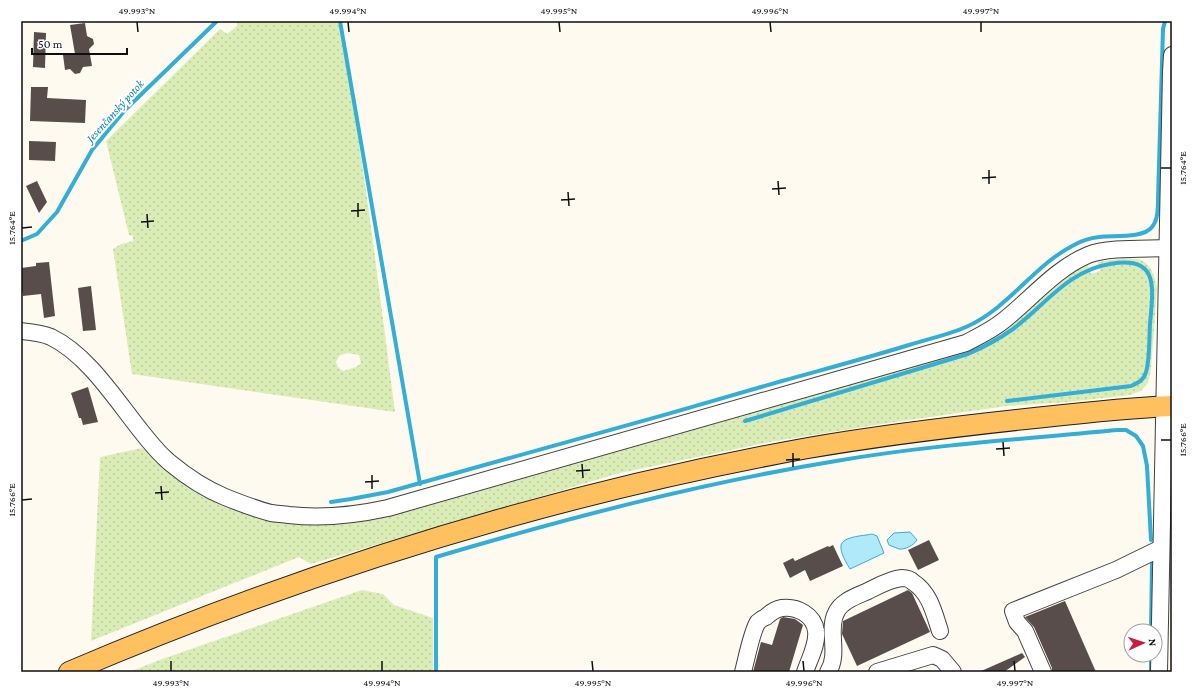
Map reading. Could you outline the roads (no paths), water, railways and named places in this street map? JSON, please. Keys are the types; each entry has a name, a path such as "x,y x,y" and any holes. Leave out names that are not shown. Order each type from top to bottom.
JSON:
{"main road":[{"path":"69,672 184,625 325,573 493,521 628,486 747,460 881,436 1008,421 1168,406"}],"street":[{"path":"1159,672 1161,550 1168,406 1168,248 1172,55"},
{"path":"21,331 50,337 79,357 98,376 157,450 185,475 210,491 240,503 272,513 300,516 361,514 388,508 960,345 985,333 1002,322 1072,263 1090,255 1111,250 1168,248"},
{"path":"1043,672 1025,631 1017,622 1013,611 1116,570 1155,551 1161,550"},
{"path":"830,671 834,649 833,621 836,612 843,604 857,596 894,580 903,578 910,580 917,584 925,592 940,631"},
{"path":"743,672 758,622 772,612 781,608 791,608 803,612 809,617 814,623 816,631 816,640 805,672"},
{"path":"877,672 933,655 942,658 954,672"}],"water":[{"path":"910,532 917,540 912,545 907,548 899,549 889,545 887,540 894,533"},
{"path":"872,534 877,536 884,553 850,569 844,559 841,544 848,539"}],"waterway":[{"name":"Jesenčanský potok","path":"23,240 37,234 57,212 92,150 125,110 217,21"},
{"path":"340,21 420,484"},
{"path":"331,502 388,492 487,465 952,332 981,319 1009,298 1060,253 1077,244 1096,237 1127,236 1148,231 1154,224 1158,210 1163,29 1165,21"},
{"path":"745,421 968,354 1008,333 1069,281 1082,273 1095,268 1110,264 1126,263 1138,265 1145,270 1150,277 1152,298 1148,361 1146,372 1142,379 1131,386 1007,401"},
{"path":"436,672 436,557 585,515 685,491 785,470 871,455 1011,440 1126,430 1136,436 1143,446 1147,466 1151,540"},
{"path":"1151,623 1152,563"},
{"path":"1151,663 1151,672"}]}
